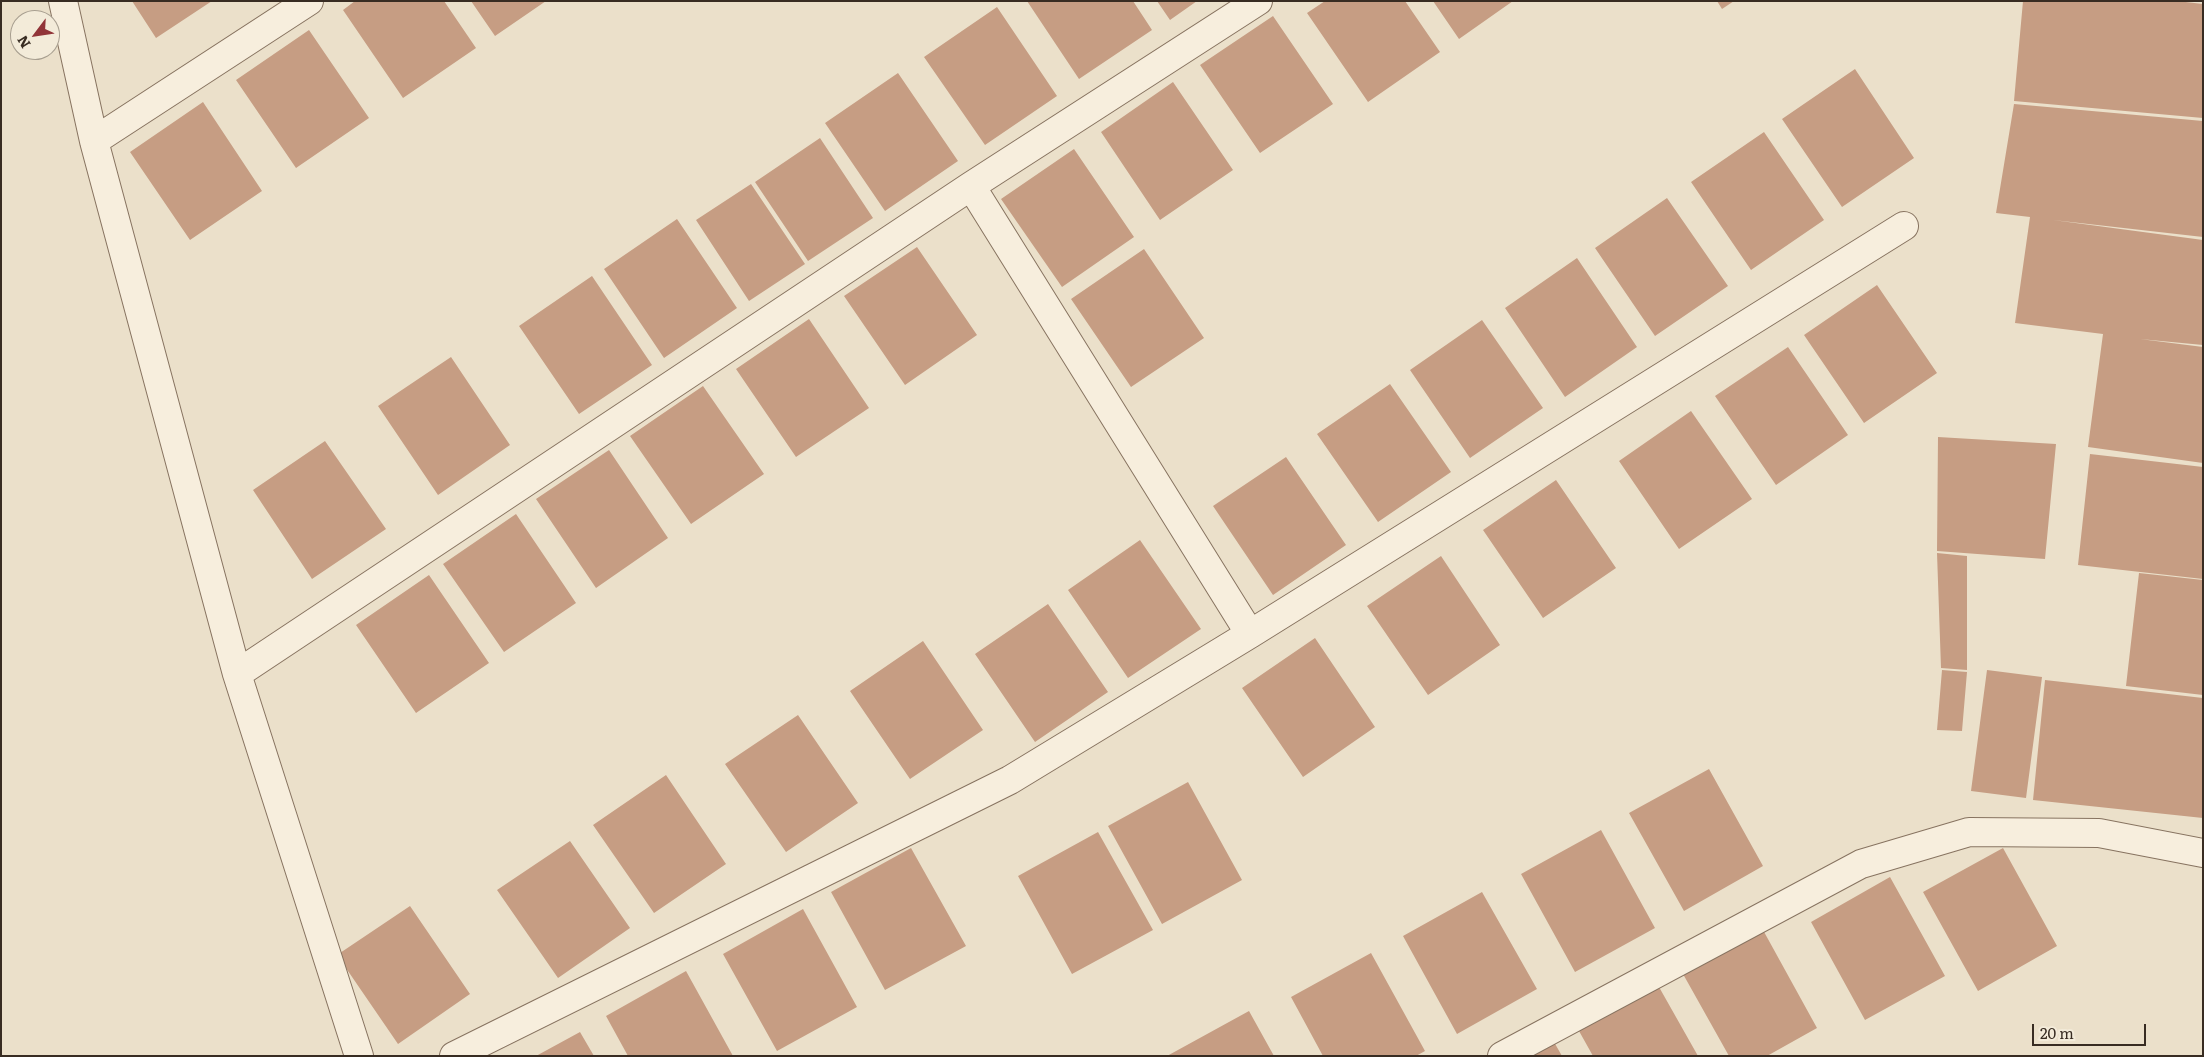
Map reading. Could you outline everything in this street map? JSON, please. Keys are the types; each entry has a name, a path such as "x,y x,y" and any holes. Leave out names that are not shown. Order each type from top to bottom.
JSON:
{"street":[{"path":"63,1 94,141 237,674 359,1056"},
{"path":"94,141 309,1"},
{"path":"237,674 971,186 1258,1"},
{"path":"971,186 1250,634"},
{"path":"454,1056 1010,780 1250,634 1904,226"},
{"path":"1502,1056 1862,864 1969,832 2099,833 2203,853"}],"building":[{"path":"132,1 212,1 156,38"},
{"path":"355,1 444,1 476,48 403,98 343,10"},
{"path":"471,1 546,1 495,36"},
{"path":"1027,1 1133,1 1152,30 1079,79"},
{"path":"1157,1 1197,1 1170,20"},
{"path":"1325,1 1405,1 1440,52 1368,102 1307,13"},
{"path":"1433,1 1513,1 1459,39"},
{"path":"1717,1 1734,1 1722,9"},
{"path":"2023,1 2177,1 2203,4 2203,118 2014,101"},
{"path":"997,7 1057,96 985,145 924,57"},
{"path":"1273,16 1333,104 1260,153 1200,65"},
{"path":"309,30 369,118 296,168 236,80"},
{"path":"1855,69 1914,158 1842,207 1782,119"},
{"path":"898,73 958,161 885,211 825,123"},
{"path":"1173,82 1233,170 1160,220 1101,132"},
{"path":"203,102 262,191 190,240 130,152"},
{"path":"2014,104 2203,121 2203,237 2053,220 2203,240 2203,345 2140,339 2203,347 2203,463 2088,447 2103,334 2015,323 2030,217 1996,213"},
{"path":"1764,132 1824,220 1751,270 1691,182"},
{"path":"820,138 873,218 808,261 755,182"},
{"path":"1074,149 1134,237 1062,287 1001,199"},
{"path":"751,184 805,264 749,301 696,220"},
{"path":"1667,198 1728,286 1655,336 1595,248"},
{"path":"677,219 737,308 664,358 604,269"},
{"path":"917,247 977,335 905,385 844,296"},
{"path":"1144,249 1204,338 1131,387 1071,299"},
{"path":"1577,258 1637,347 1565,397 1505,308"},
{"path":"592,276 652,365 579,414 519,326"},
{"path":"1877,285 1937,373 1864,423 1804,335"},
{"path":"809,319 869,408 796,457 736,369"},
{"path":"1482,320 1543,408 1470,458 1410,370"},
{"path":"1788,347 1848,435 1776,485 1715,396"},
{"path":"451,357 510,445 438,495 378,406"},
{"path":"1390,384 1451,472 1378,522 1317,434"},
{"path":"703,386 764,474 691,524 630,436"},
{"path":"1691,411 1752,499 1679,549 1619,461"},
{"path":"1938,437 2056,444 2045,559 1937,551"},
{"path":"325,441 386,529 312,579 253,490"},
{"path":"609,450 668,538 596,588 536,499"},
{"path":"2090,454 2203,467 2203,579 2078,565"},
{"path":"1286,457 1346,545 1273,595 1213,506"},
{"path":"1556,480 1616,568 1543,618 1483,530"},
{"path":"516,514 576,603 504,652 443,564"},
{"path":"1140,540 1201,629 1128,678 1068,590"},
{"path":"1937,553 1967,556 1967,670 1941,668"},
{"path":"1441,556 1500,645 1428,695 1367,606"},
{"path":"2139,573 2203,580 2203,695 2126,686"},
{"path":"429,575 489,663 416,713 356,625"},
{"path":"1048,604 1108,692 1035,742 975,654"},
{"path":"1315,638 1375,727 1303,777 1242,688"},
{"path":"923,641 983,730 910,779 850,691"},
{"path":"1942,670 1967,672 1962,731 1937,730"},
{"path":"1987,670 2042,677 2026,798 1971,791"},
{"path":"2045,680 2203,698 2203,818 2033,800"},
{"path":"798,715 858,803 786,852 725,764"},
{"path":"1709,769 1763,866 1684,911 1629,813"},
{"path":"666,775 726,864 654,913 593,825"},
{"path":"1188,782 1242,880 1162,924 1108,826"},
{"path":"1601,830 1655,928 1575,972 1521,874"},
{"path":"1098,832 1153,930 1072,974 1018,876"},
{"path":"570,841 630,928 558,978 497,890"},
{"path":"911,848 966,946 885,990 831,892"},
{"path":"2003,848 2057,946 1978,991 1923,892"},
{"path":"1890,877 1945,976 1865,1020 1811,922"},
{"path":"1482,892 1537,989 1457,1034 1403,936"},
{"path":"410,906 470,994 398,1044 337,955"},
{"path":"803,909 857,1007 777,1051 723,954"},
{"path":"1763,930 1817,1028 1767,1056 1729,1056 1683,974"},
{"path":"1371,953 1425,1051 1416,1056 1323,1056 1291,997"},
{"path":"686,971 733,1056 628,1056 606,1016"},
{"path":"1659,987 1698,1056 1593,1056 1579,1031"},
{"path":"1249,1011 1274,1056 1167,1056"},
{"path":"580,1032 594,1056 536,1056"},
{"path":"1554,1042 1562,1056 1530,1056"}]}
